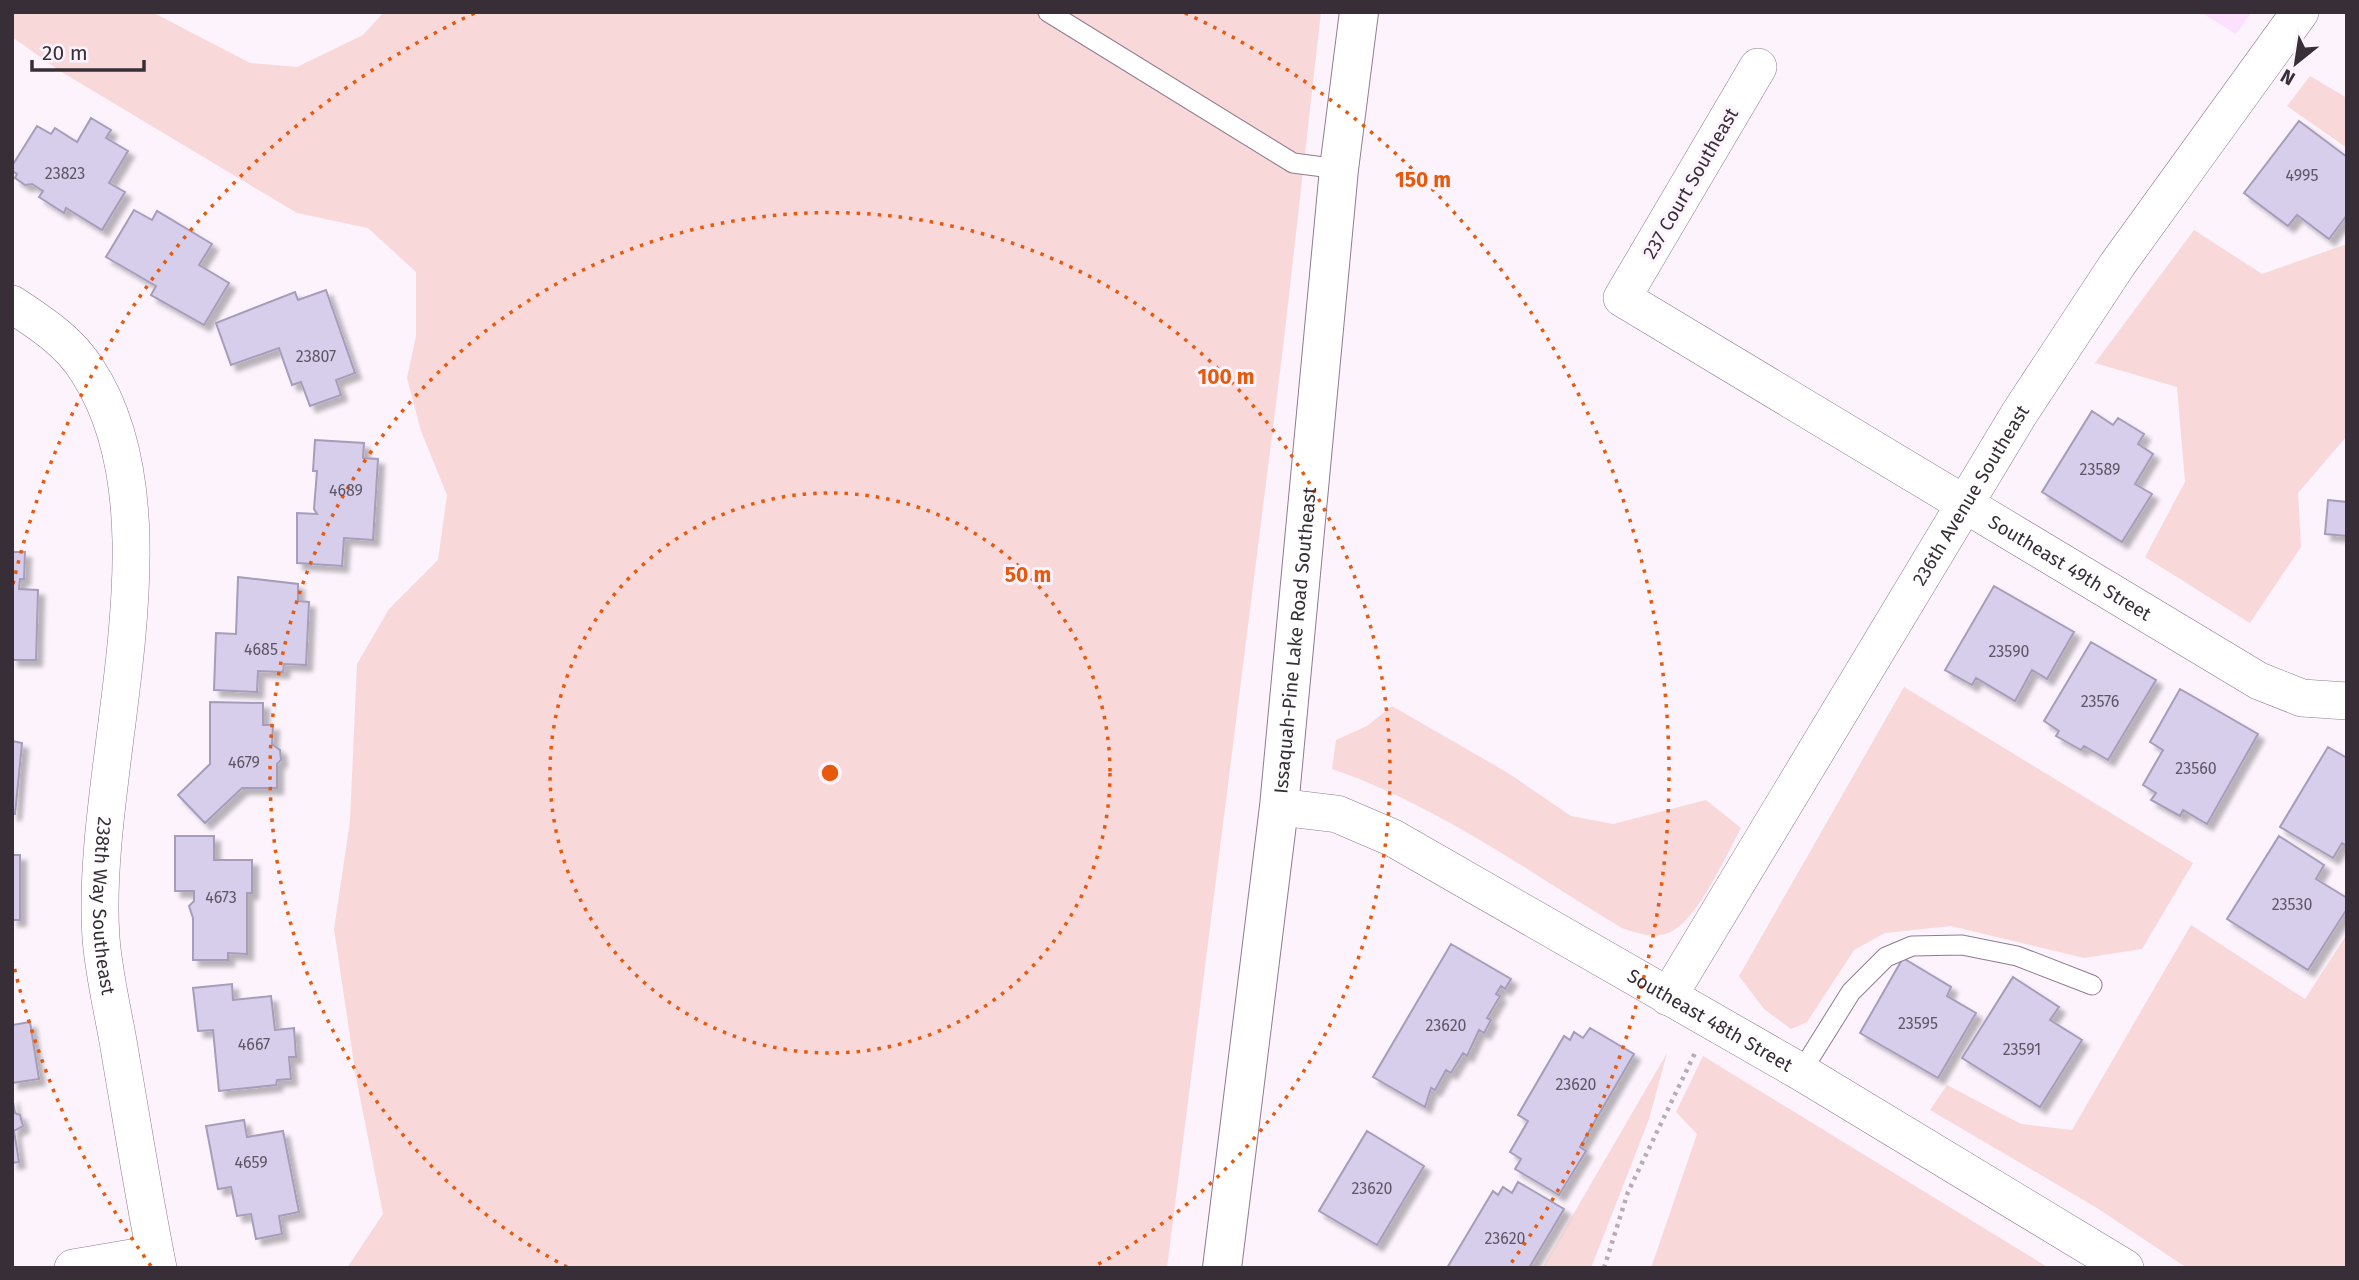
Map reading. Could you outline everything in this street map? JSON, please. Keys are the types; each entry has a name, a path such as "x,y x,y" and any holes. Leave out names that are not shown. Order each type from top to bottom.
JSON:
{"main road":[{"name":"Issaquah-Pine Lake Road Southeast","path":"1222,1268 1279,807 1339,169 1359,12"}],"street":[{"name":"236th Avenue Southeast","path":"1668,997 2019,414 2117,265 2300,12"},
{"name":"237 Court Southeast","path":"1622,298 1758,67"},
{"name":"Southeast 49th Street","path":"1622,298 2259,681 2302,698 2347,701"},
{"name":"238th Way Southeast","path":"12,304 61,337 87,369 112,417 124,477 130,532 128,622 100,855 101,940 156,1261"},
{"name":"Southeast 48th Street","path":"1279,807 1338,814 1393,838 1801,1072 2124,1268"},
{"path":"73,1268 156,1261"}],"lane":[{"path":"1048,12 1293,163 1339,169"},
{"path":"1801,1072 1851,992 1886,957 1912,946 1962,945 2017,956 2092,985"}],"path":[{"path":"1604,1268 1628,1192 1711,1021"}],"shaded area":[{"path":"12,12 152,12 250,63 297,67 363,35 384,12 1321,12 1283,348 1167,1268 347,1268 383,1214 356,1077 334,929 350,821 357,664 389,609 438,560 447,495 421,431 407,378 416,336 416,272 368,228 297,213 60,71 12,37"},
{"path":"2200,12 2252,12 2236,34"},
{"path":"2310,76 2347,98 2347,148 2287,106"},
{"path":"2194,230 2262,274 2347,244 2347,436 2298,493 2301,547 2250,623 2145,557 2185,482 2177,387 2095,363"},
{"path":"1904,687 2193,863 2142,949 2084,958 1951,926 1885,933 1854,950 1807,1022 1791,1029 1764,1009 1739,976"},
{"path":"1392,706 1508,773 1571,816 1613,824 1706,800 1741,828 1709,888 1676,929 1654,935 1622,928 1444,820 1408,801 1332,769 1336,740 1367,726"},
{"path":"2191,925 2305,999 2347,934 2347,1268 2187,1268 2097,1208 1930,1110 1947,1085 2021,1124 2072,1130"},
{"path":"1667,1053 1649,1119 1591,1268 1542,1268"},
{"path":"1703,1056 2049,1268 1651,1268 1697,1134 1676,1112"}],"building":[{"path":"91,118 111,130 106,138 128,151 109,183 125,192 102,230 66,208 64,213 39,197 43,191 32,184 25,185 15,178 17,174 12,171 12,166 37,126 51,134 55,128 77,142"},
{"path":"2299,121 2347,157 2347,215 2329,239 2297,215 2288,226 2244,193"},
{"path":"134,210 152,220 157,211 212,244 199,265 229,283 204,325 151,295 156,286 106,257"},
{"path":"326,290 355,373 336,380 341,395 310,406 301,382 292,385 279,348 231,365 216,323 295,292 298,300"},
{"path":"2092,411 2113,425 2118,418 2144,434 2138,444 2153,454 2135,484 2152,494 2122,542 2042,492"},
{"path":"315,440 364,443 363,458 378,459 373,540 344,538 342,566 297,563 297,513 317,514 314,509 317,471 313,471"},
{"path":"2328,500 2347,502 2347,536 2325,534"},
{"path":"12,552 25,552 24,579 20,579 19,589 38,590 36,660 12,660"},
{"path":"238,577 298,584 298,601 309,602 306,665 284,664 283,672 258,671 257,692 214,690 216,633 236,634"},
{"path":"1994,586 2074,632 2047,679 2032,670 2015,701 1976,678 1972,685 1945,670"},
{"path":"2091,642 2156,680 2108,760 2084,746 2081,750 2056,736 2059,731 2044,721"},
{"path":"2180,689 2258,734 2207,824 2183,810 2180,816 2151,800 2156,793 2143,785 2163,750 2150,742"},
{"path":"210,702 263,703 263,725 273,725 272,744 280,750 281,760 277,764 277,788 242,788 205,823 178,795 210,764"},
{"path":"12,741 22,743 15,814 12,814"},
{"path":"2328,747 2347,758 2347,846 2342,843 2333,858 2280,827"},
{"path":"175,836 214,836 214,860 252,860 252,893 247,893 247,954 228,953 228,960 193,960 193,918 189,906 194,901 194,891 175,891"},
{"path":"2279,836 2324,865 2316,879 2347,898 2347,909 2308,970 2227,919"},
{"path":"12,855 20,855 20,920 12,920"},
{"path":"1451,944 1511,979 1505,989 1501,986 1496,994 1500,996 1487,1018 1491,1020 1484,1033 1479,1030 1467,1056 1463,1053 1451,1073 1446,1070 1435,1090 1431,1088 1425,1107 1373,1077"},
{"path":"1903,958 1951,987 1947,996 1976,1013 1938,1078 1860,1033"},
{"path":"2013,977 2059,1007 2050,1020 2082,1040 2040,1107 1962,1058"},
{"path":"232,984 233,1000 271,996 275,1030 294,1028 296,1057 289,1057 291,1079 277,1080 276,1085 219,1091 213,1030 198,1031 193,988"},
{"path":"30,1022 39,1079 12,1083 12,1025"},
{"path":"1590,1028 1634,1054 1580,1147 1586,1151 1559,1195 1515,1169 1521,1159 1510,1152 1528,1121 1518,1115 1564,1036 1570,1040 1574,1032 1583,1038"},
{"path":"12,1097 15,1113 20,1115 23,1126 14,1131 19,1162 12,1163"},
{"path":"244,1120 247,1137 283,1131 299,1212 279,1216 282,1234 256,1239 251,1214 237,1216 231,1187 218,1189 206,1126"},
{"path":"1367,1131 1424,1166 1377,1245 1319,1211"},
{"path":"1518,1182 1564,1209 1529,1268 1447,1268 1493,1191 1498,1195 1503,1187 1512,1193"}]}
